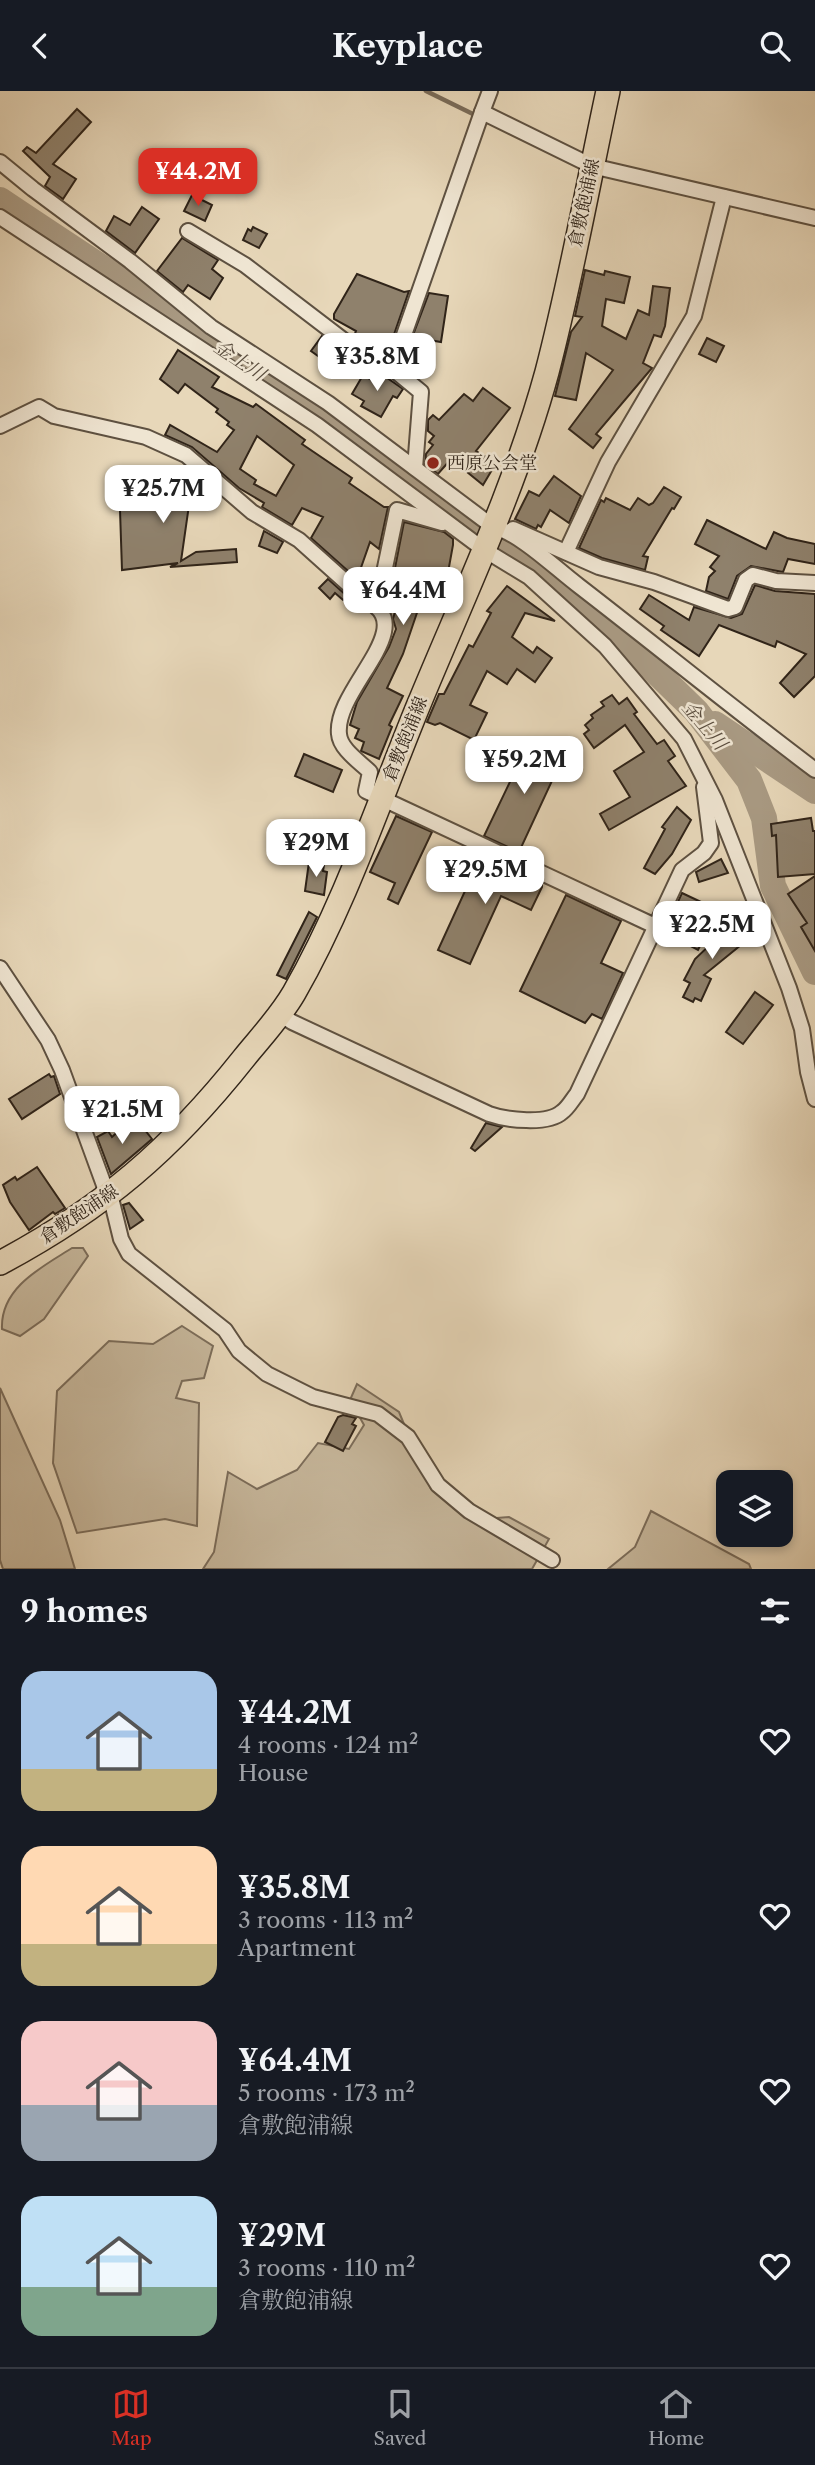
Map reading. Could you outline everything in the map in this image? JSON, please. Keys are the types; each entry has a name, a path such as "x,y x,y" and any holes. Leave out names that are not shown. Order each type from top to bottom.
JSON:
{"main road":[{"name":"倉敷飽浦線","path":"0,1263 66,1225 136,1175 212,1098 280,1014 307,968 333,914 483,549 497,527 547,372 608,91"}],"street":[{"path":"387,364 397,355 490,91"},
{"path":"482,112 592,166 815,218"},
{"path":"0,162 211,327 328,403 497,527 815,770"},
{"path":"566,552 608,463 694,316 724,197"},
{"path":"0,217 317,425 393,479 483,549 529,577 605,646 684,739 715,800 789,988 802,1029 815,1099"},
{"path":"188,230 268,281 372,362 387,364 421,392 415,468"},
{"path":"0,426 39,407 54,416 146,437 186,455 252,512 299,540 367,601 377,606 386,621 386,634 352,687 339,734 343,746 370,772 366,791 655,926"},
{"path":"377,606 397,510 450,525"},
{"path":"497,527 510,528 599,567 654,582 728,609 735,607 746,580 753,575 776,581 815,583"},
{"path":"280,1014 489,1114 517,1120 554,1118 563,1112 576,1094 682,870 704,853 711,843 704,782"},
{"path":"0,968 48,1040 62,1070 121,1239 129,1254 225,1330 239,1351 267,1374 313,1397 378,1414 408,1437 438,1485 469,1511 551,1560"}],"shaded area":[{"path":"72,1248 83,1248 88,1256 44,1319 20,1336 2,1329 3,1314 16,1290 37,1270"},
{"path":"182,1326 213,1346 204,1378 182,1381 176,1398 199,1403 197,1526 165,1519 77,1533 53,1463 57,1391 109,1341 153,1344"},
{"path":"357,1384 399,1412 431,1489 471,1520 509,1517 549,1539 532,1569 203,1569 214,1552 228,1472 257,1489 297,1470 318,1443 349,1449 364,1425 350,1400"},
{"path":"0,1388 60,1520 75,1569 3,1569 0,1560"},
{"path":"651,1511 749,1564 751,1569 608,1569 635,1547"}],"building":[{"path":"77,109 91,122 53,164 76,179 63,199 45,186 50,177 23,151 27,147 36,153"},
{"path":"192,195 212,205 205,221 184,211"},
{"path":"142,207 159,219 135,253 106,231 114,216 130,225"},
{"path":"253,227 267,234 259,248 243,240 248,229 251,231"},
{"path":"182,238 218,260 212,269 223,278 210,299 188,285 183,292 157,271"},
{"path":"585,270 630,277 624,303 606,299 602,326 626,339 638,310 649,315 653,286 670,288 665,326 661,337 654,335 643,363 652,368 596,434 601,438 593,448 569,429 613,370 586,353 576,400 555,396 571,332 582,317 575,316"},
{"path":"357,274 404,292 409,291 389,349 384,354 376,353 354,336 356,331 334,319 334,314"},
{"path":"429,293 448,296 441,342 417,338 409,369 402,364"},
{"path":"322,336 347,355 336,369 311,351"},
{"path":"707,338 724,346 716,362 699,354"},
{"path":"178,350 219,377 212,387 253,407 256,404 305,440 302,444 352,478 349,483 388,507 379,549 370,542 357,579 311,538 323,517 302,508 292,525 262,507 264,503 239,488 192,447 165,435 170,425 217,452 234,430 227,425 229,422 216,412 218,409 185,384 178,393 160,379","holes":["257,436 294,465 276,496 254,484 256,480 240,469"]},
{"path":"380,373 403,389 397,398 393,396 381,417 361,406 364,401 352,394 363,375 375,382"},
{"path":"483,388 510,408 476,451 496,463 483,485 451,459 438,474 425,464 426,454 433,445 429,442 434,436 428,431 428,420 433,415 439,420 464,394 473,401"},
{"path":"190,471 216,494 211,508 192,502 191,506 189,505 181,561 196,552 236,549 237,562 170,567 178,563 122,570 119,480 135,479 135,485 150,484 151,489 183,488"},
{"path":"554,476 581,496 569,523 550,510 541,527 538,525 536,529 515,519 529,491 539,496"},
{"path":"664,487 681,497 643,556 648,557 645,570 602,558 579,548 601,500 604,502 606,498 630,510 638,498 649,505 653,503"},
{"path":"707,520 766,549 774,532 787,538 815,544 815,564 788,559 783,572 751,566 737,576 728,599 706,591 709,577 715,571 710,567 719,556 695,544"},
{"path":"404,522 444,532 453,539 453,545 445,589 447,590 441,606 421,601 403,654 387,688 403,696 389,725 392,727 379,759 361,751 364,742 355,738 359,729 350,725 357,702 389,647 396,629 393,619 399,597 392,594"},
{"path":"264,531 283,542 277,553 259,546"},
{"path":"328,579 347,596 343,600 335,593 330,599 319,588"},
{"path":"755,585 775,591 815,594 815,676 794,697 780,683 806,654 777,641 775,647 719,625 699,656 661,630 664,626 640,609 649,595 689,620 694,607 731,618 742,614"},
{"path":"507,586 555,621 525,613 512,637 533,653 537,647 552,658 535,682 517,669 507,684 487,671 470,705 487,713 474,740 440,723 435,725 427,722 439,694 444,694 469,645 473,647 491,613 487,611"},
{"path":"612,695 619,704 627,698 637,712 634,714 657,744 664,740 675,756 668,761 686,786 609,830 600,814 630,797 614,771 644,752 625,725 594,748 584,734 589,730 585,725 593,718 591,715 604,706 601,702"},
{"path":"531,738 563,757 519,852 484,836"},
{"path":"304,754 342,770 333,792 295,776"},
{"path":"677,807 691,820 672,854 655,874 644,868 665,829 662,827"},
{"path":"396,816 432,832 398,904 388,899 395,883 370,872"},
{"path":"811,818 815,831 815,874 778,877 776,835 772,836 771,824"},
{"path":"481,856 542,884 542,887 531,910 501,896 470,964 438,950"},
{"path":"721,859 728,873 699,882 696,872"},
{"path":"309,862 324,865 323,871 327,872 324,895 305,891"},
{"path":"815,876 815,951 801,927 807,923 788,894"},
{"path":"682,893 718,910 698,950 664,932"},
{"path":"566,895 621,921 601,963 623,973 602,1019 592,1014 585,1023 520,991"},
{"path":"309,912 317,917 286,979 277,975"},
{"path":"734,922 746,934 747,940 704,975 711,979 701,1001 695,998 693,1002 683,997 690,983 684,980 695,959"},
{"path":"755,992 773,1005 743,1044 726,1032"},
{"path":"49,1074 54,1076 60,1094 22,1119 9,1099"},
{"path":"486,1123 502,1127 475,1151 471,1148"},
{"path":"141,1125 152,1139 111,1174 97,1137 108,1131 112,1137 124,1126 130,1131"},
{"path":"37,1167 65,1208 55,1214 53,1212 29,1230 10,1202 3,1185 15,1177 17,1180"},
{"path":"129,1203 143,1220 130,1229 123,1205"},
{"path":"343,1415 356,1418 352,1424 356,1426 343,1451 325,1442 338,1417"}],"waterway":[{"path":"426,91 477,116"},
{"name":"金上川","path":"0,200 300,400 473,529"},
{"name":"金上川","path":"498,545 530,565 619,636 696,711 749,780 764,818 773,886 815,972"},
{"path":"715,724 815,791"}],"place":[{"name":"西原公会堂","path":"433,463"}]}
